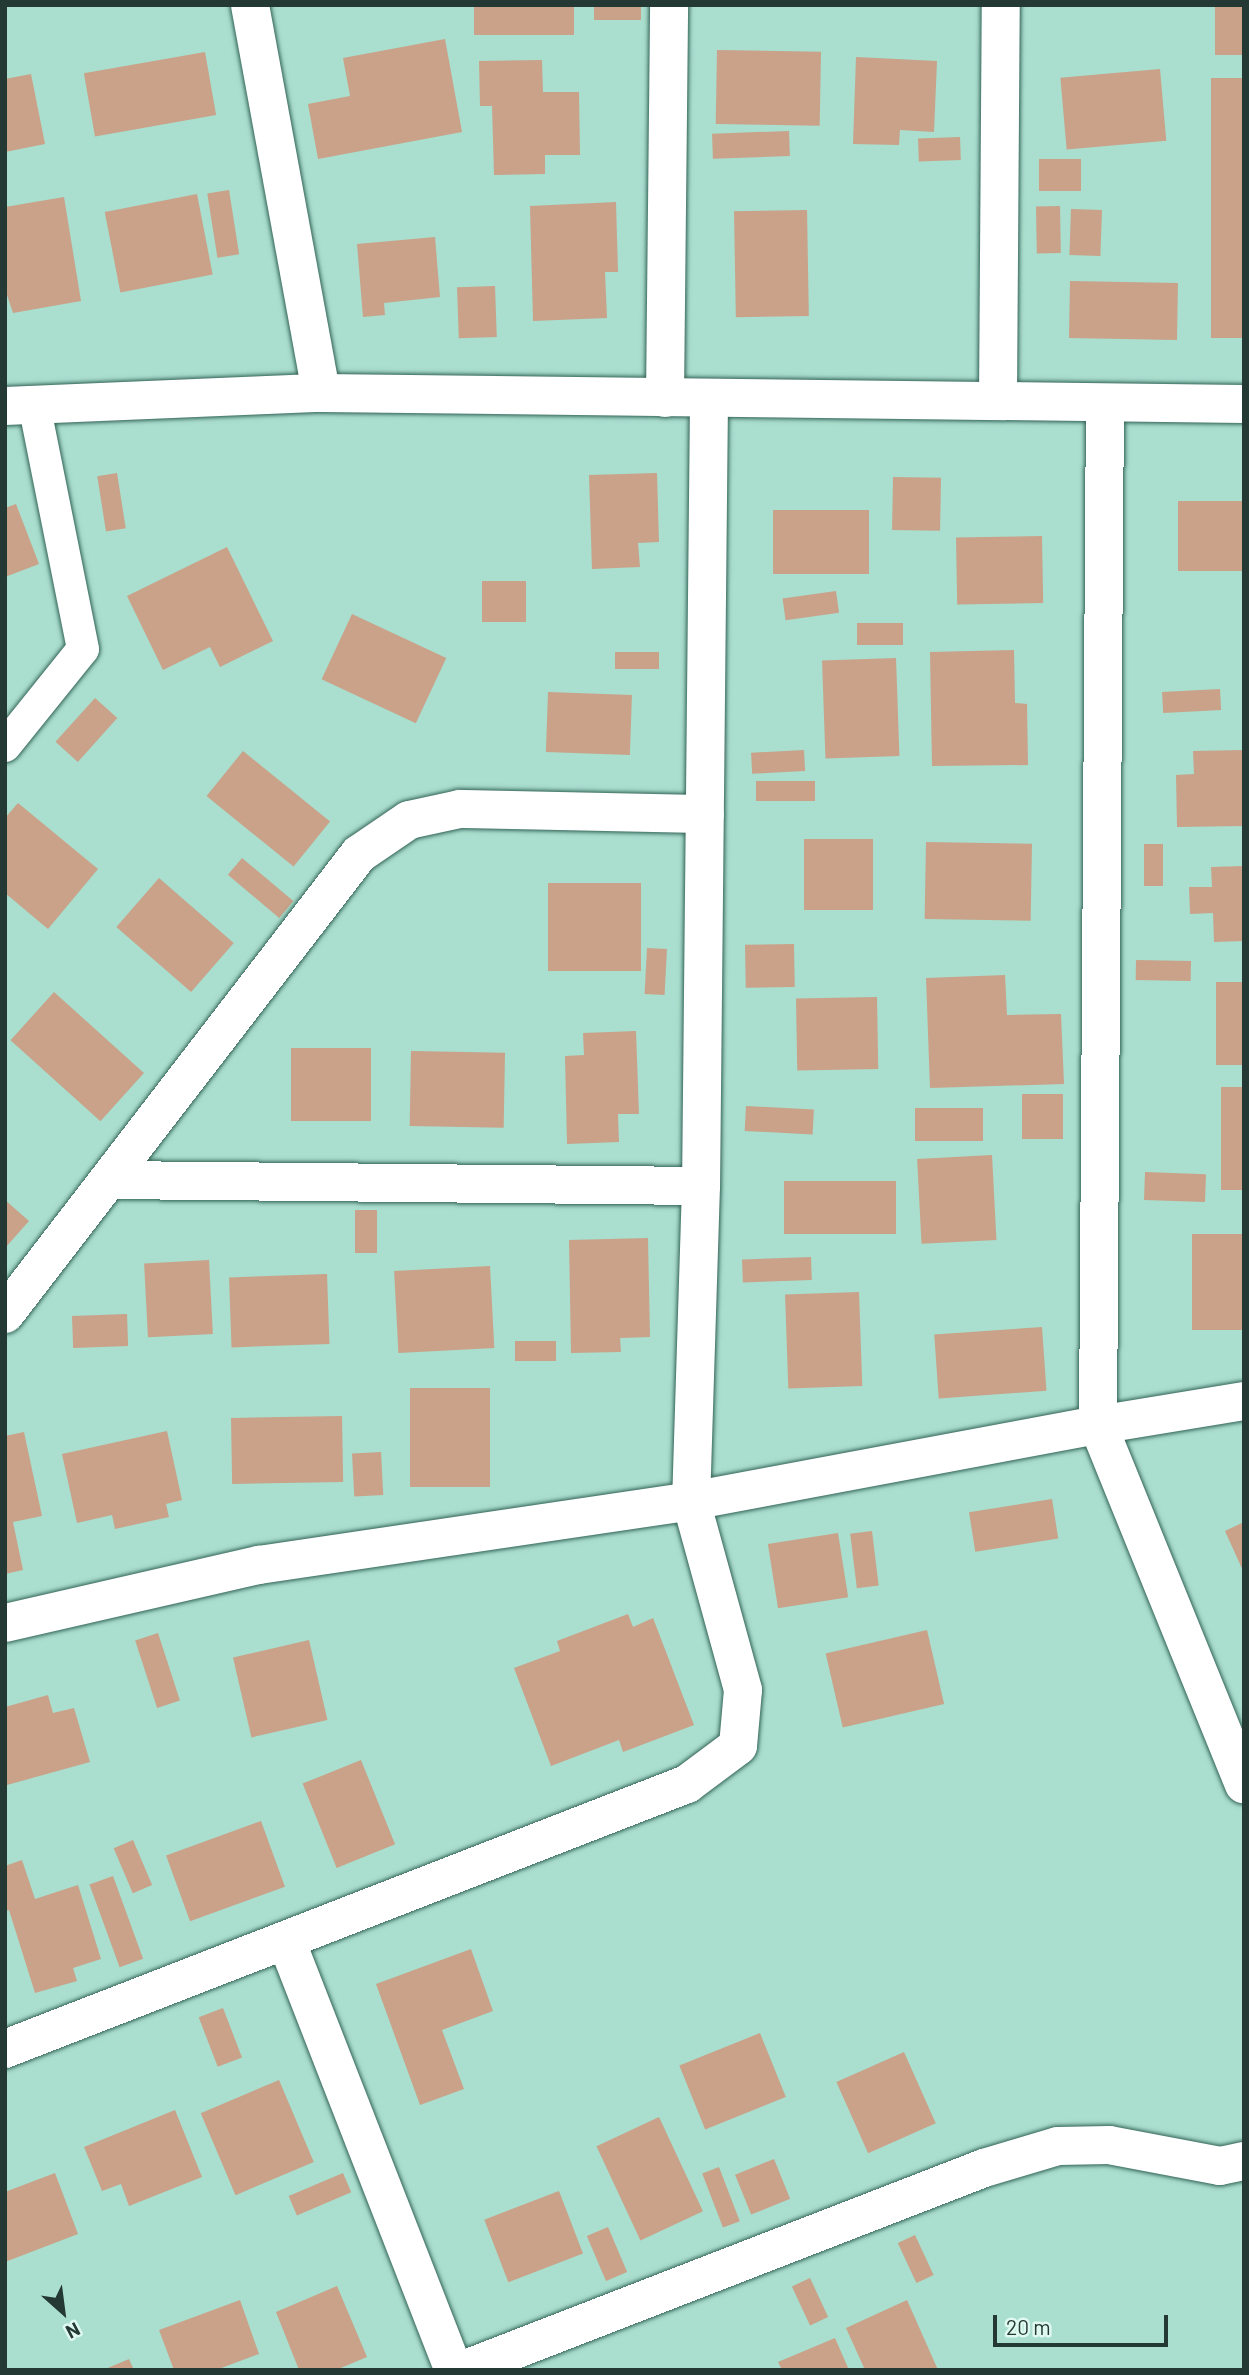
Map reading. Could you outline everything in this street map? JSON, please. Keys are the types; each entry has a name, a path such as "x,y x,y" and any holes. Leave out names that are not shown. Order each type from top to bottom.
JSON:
{"street":[{"path":"250,5 321,393"},
{"path":"665,398 669,5"},
{"path":"998,399 1001,5"},
{"path":"20,405 321,393 709,400 998,399 1105,405 1244,404"},
{"path":"5,2049 687,1784 738,1746 743,1690 691,1501 701,1186 709,400"},
{"path":"1105,405 1097,1425 1244,1784"},
{"path":"5,1314 359,854 409,820 460,809 705,814"},
{"path":"110,1180 701,1186"},
{"path":"5,1623 259,1565 691,1501 1097,1425 1244,1401"},
{"path":"286,1940 454,2370"},
{"path":"463,2370 984,2168 1058,2147 1109,2145 1220,2166 1244,2161"}],"lane":[{"path":"5,746 83,649 20,405"}],"building":[{"path":"474,5 574,5 574,35 474,35"},
{"path":"594,5 641,5 641,20 594,20"},
{"path":"1215,5 1244,5 1244,55 1215,55"},
{"path":"445,39 462,132 318,159 308,104 350,96 343,58"},
{"path":"717,50 821,52 820,126 716,124"},
{"path":"205,52 216,115 95,136 84,73"},
{"path":"856,57 937,61 934,132 900,130 899,145 853,144"},
{"path":"542,60 543,92 579,92 580,155 545,155 545,174 494,175 492,106 480,106 479,61"},
{"path":"1160,69 1166,141 1067,149 1060,78"},
{"path":"31,74 45,144 5,152 5,79"},
{"path":"1211,78 1244,78 1244,338 1211,338"},
{"path":"789,131 790,156 713,159 712,134"},
{"path":"960,137 961,160 919,161 918,138"},
{"path":"1039,159 1081,159 1081,191 1039,191"},
{"path":"229,190 239,254 217,258 207,193"},
{"path":"197,194 213,274 120,292 105,212"},
{"path":"64,197 81,301 13,313 5,289 5,207"},
{"path":"616,202 618,272 605,272 607,318 533,321 530,206"},
{"path":"1036,206 1060,206 1061,253 1037,253"},
{"path":"1071,209 1102,210 1100,256 1069,255"},
{"path":"807,210 809,316 736,317 734,211"},
{"path":"435,237 440,297 384,303 385,315 363,317 357,244"},
{"path":"1070,281 1178,283 1177,340 1069,338"},
{"path":"495,286 497,337 459,338 457,287"},
{"path":"117,473 126,528 106,531 97,476"},
{"path":"657,473 659,542 638,543 640,567 592,569 589,475"},
{"path":"893,477 941,478 940,531 892,530"},
{"path":"1178,501 1244,501 1244,571 1178,571"},
{"path":"16,504 39,564 5,577 5,508"},
{"path":"773,510 869,510 869,574 773,574"},
{"path":"1042,536 1043,603 957,604 956,538"},
{"path":"227,547 273,641 220,667 210,647 163,670 127,596"},
{"path":"482,581 526,581 526,622 482,622"},
{"path":"836,591 839,613 786,620 783,599"},
{"path":"352,614 446,658 416,723 322,679"},
{"path":"857,623 903,623 903,645 857,645"},
{"path":"1014,650 1015,703 1027,704 1028,765 932,766 930,652"},
{"path":"615,652 659,652 659,669 615,669"},
{"path":"896,658 899,756 825,759 822,661"},
{"path":"1220,689 1221,710 1163,713 1162,692"},
{"path":"548,692 632,695 630,755 546,752"},
{"path":"95,698 117,718 78,762 56,742"},
{"path":"804,750 805,771 752,774 751,753"},
{"path":"1244,750 1244,826 1177,827 1176,775 1194,774 1193,751"},
{"path":"243,751 330,821 294,867 206,796"},
{"path":"756,781 815,781 815,801 756,801"},
{"path":"18,803 98,869 48,929 5,893 5,818"},
{"path":"804,839 873,839 873,910 804,910"},
{"path":"926,842 1032,844 1031,921 925,919"},
{"path":"1144,844 1163,844 1163,886 1144,886"},
{"path":"242,858 293,901 279,918 228,875"},
{"path":"1244,866 1244,941 1214,942 1213,913 1190,914 1189,887 1212,887 1211,867"},
{"path":"159,878 234,943 191,992 116,927"},
{"path":"548,883 641,883 641,971 548,971"},
{"path":"794,944 795,987 746,988 745,945"},
{"path":"647,948 667,949 665,995 645,994"},
{"path":"1136,960 1191,961 1191,981 1136,980"},
{"path":"1005,975 1007,1015 1061,1014 1064,1084 930,1088 926,978"},
{"path":"1216,982 1244,982 1244,1065 1216,1065"},
{"path":"54,992 144,1073 100,1121 11,1040"},
{"path":"877,997 878,1069 797,1070 796,998"},
{"path":"636,1031 639,1114 618,1114 619,1142 567,1144 565,1056 584,1055 583,1033"},
{"path":"291,1048 371,1048 371,1121 291,1121"},
{"path":"411,1051 505,1053 504,1128 410,1126"},
{"path":"1221,1087 1244,1087 1244,1190 1221,1190"},
{"path":"1022,1094 1063,1094 1063,1139 1022,1139"},
{"path":"746,1106 814,1110 813,1135 745,1131"},
{"path":"915,1108 983,1108 983,1141 915,1141"},
{"path":"992,1155 996,1240 922,1244 917,1159"},
{"path":"1145,1172 1206,1174 1205,1202 1144,1200"},
{"path":"784,1181 896,1181 896,1234 784,1234"},
{"path":"5,1200 29,1221 5,1248"},
{"path":"355,1210 377,1210 377,1253 355,1253"},
{"path":"1192,1234 1244,1234 1244,1330 1192,1330"},
{"path":"648,1238 650,1337 620,1338 621,1352 571,1353 569,1240"},
{"path":"811,1257 812,1280 743,1282 742,1259"},
{"path":"209,1260 213,1334 148,1337 144,1263"},
{"path":"490,1266 494,1348 398,1353 394,1271"},
{"path":"327,1274 329,1344 232,1347 229,1277"},
{"path":"859,1292 862,1386 788,1389 785,1295"},
{"path":"127,1314 128,1346 73,1348 72,1316"},
{"path":"1042,1327 1046,1391 939,1398 934,1335"},
{"path":"515,1341 556,1341 556,1361 515,1361"},
{"path":"410,1388 490,1388 490,1487 410,1487"},
{"path":"342,1416 343,1482 232,1484 231,1418"},
{"path":"167,1431 182,1500 166,1504 169,1517 115,1529 112,1515 77,1523 62,1454"},
{"path":"24,1432 42,1516 13,1522 23,1570 5,1574 5,1436"},
{"path":"381,1452 383,1495 354,1496 352,1454"},
{"path":"1052,1499 1058,1539 975,1552 969,1512"},
{"path":"1244,1522 1244,1573 1225,1531"},
{"path":"872,1531 879,1586 857,1588 850,1534"},
{"path":"838,1533 848,1597 778,1608 768,1544"},
{"path":"628,1614 633,1627 653,1618 694,1725 623,1752 619,1740 551,1766 514,1668 560,1651 557,1641"},
{"path":"927,1630 944,1704 843,1727 826,1653"},
{"path":"158,1633 180,1701 157,1708 135,1640"},
{"path":"309,1640 327,1720 251,1737 233,1658"},
{"path":"48,1695 53,1713 74,1708 90,1762 7,1785 5,1707"},
{"path":"361,1760 395,1844 337,1868 303,1784"},
{"path":"261,1821 285,1887 190,1921 166,1856"},
{"path":"133,1840 152,1885 133,1893 114,1848"},
{"path":"22,1860 35,1899 78,1885 101,1959 73,1968 77,1981 35,1993 9,1910 5,1911 5,1866"},
{"path":"113,1876 143,1959 120,1967 90,1885"},
{"path":"471,1949 493,2011 442,2030 464,2089 420,2105 376,1984"},
{"path":"223,2008 242,2057 218,2067 199,2017"},
{"path":"760,2033 786,2097 705,2130 679,2066"},
{"path":"904,2052 936,2123 868,2153 836,2082"},
{"path":"279,2080 314,2162 236,2195 201,2113"},
{"path":"175,2110 202,2177 129,2206 121,2184 102,2191 84,2147"},
{"path":"659,2117 703,2211 640,2240 596,2146"},
{"path":"774,2159 790,2199 751,2215 735,2175"},
{"path":"719,2167 740,2221 723,2228 702,2173"},
{"path":"55,2173 78,2234 5,2262 5,2192"},
{"path":"343,2173 351,2192 297,2215 289,2196"},
{"path":"559,2191 583,2254 508,2282 484,2220"},
{"path":"608,2227 627,2272 606,2281 587,2236"},
{"path":"915,2235 934,2275 916,2283 898,2243"},
{"path":"810,2278 828,2317 810,2325 792,2286"},
{"path":"337,2286 367,2357 336,2370 299,2370 276,2312"},
{"path":"240,2300 259,2354 216,2370 174,2370 159,2330"},
{"path":"907,2300 938,2370 865,2370 846,2328"},
{"path":"835,2338 849,2370 782,2370 778,2362"},
{"path":"129,2359 134,2370 103,2370"}]}
